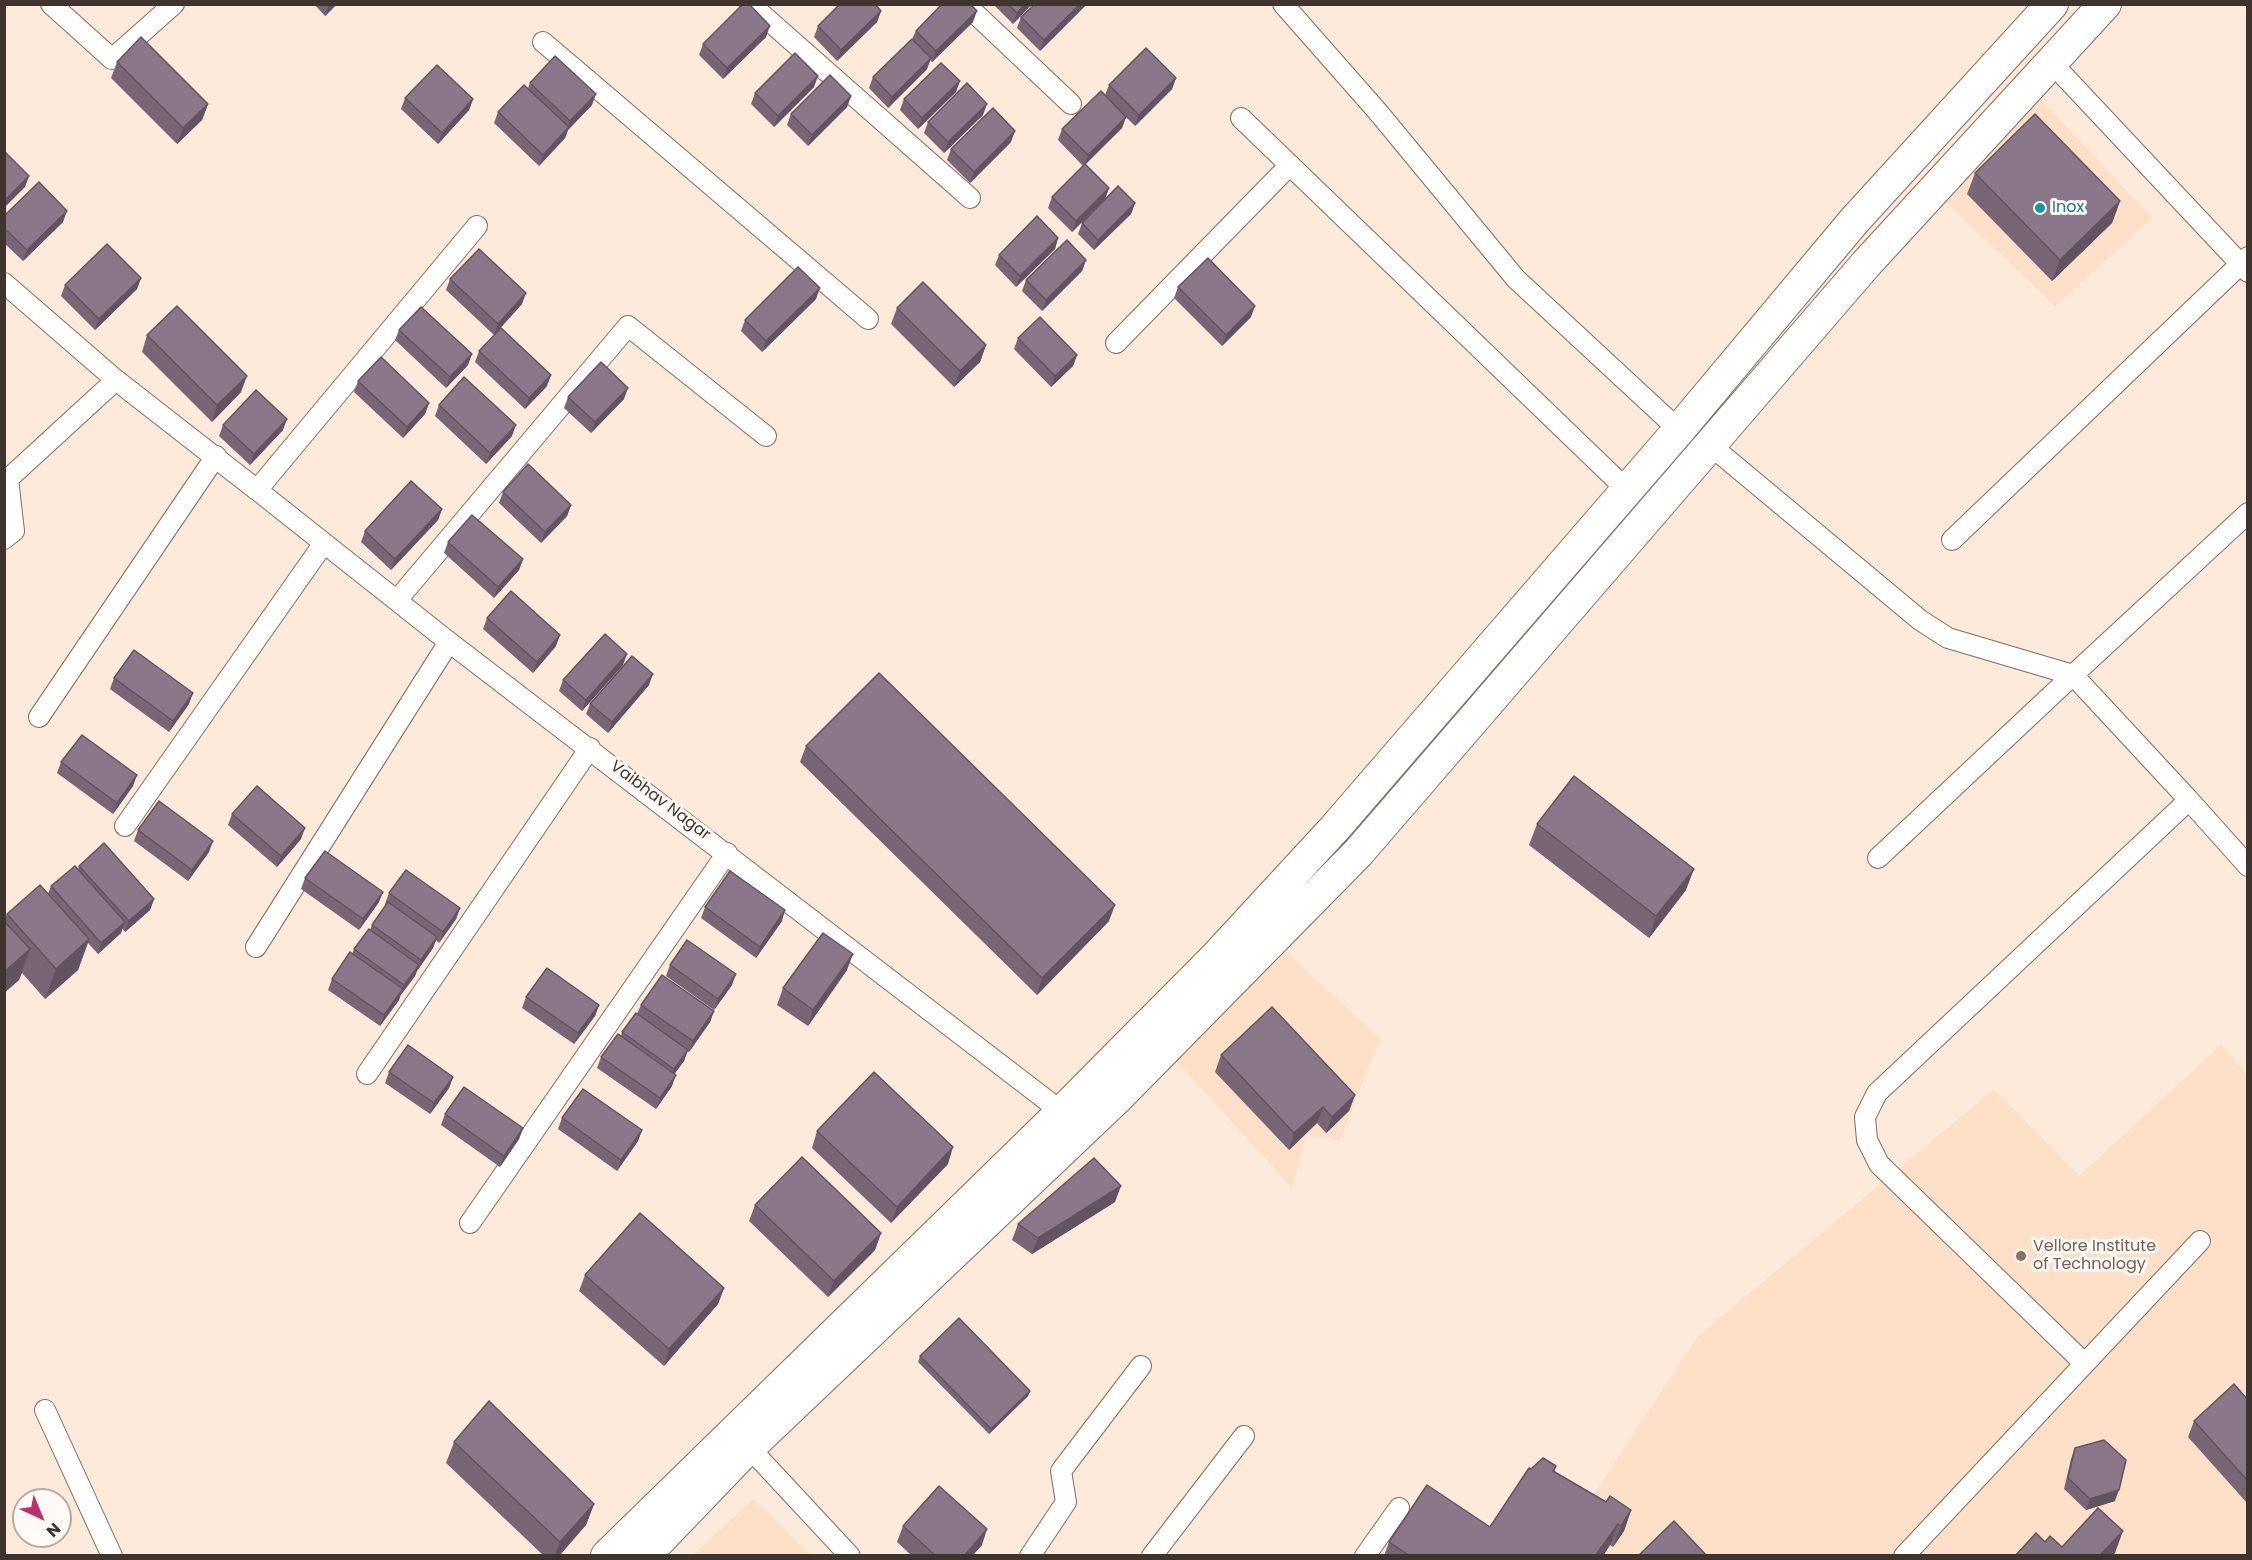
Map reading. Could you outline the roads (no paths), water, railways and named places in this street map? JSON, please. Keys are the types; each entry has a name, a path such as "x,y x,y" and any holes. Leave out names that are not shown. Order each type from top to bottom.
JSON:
{"main road":[{"path":"644,1556 742,1440 1214,959 1334,830 1679,430 1854,221 2052,4"},
{"path":"607,1556 633,1527 742,1440 1115,1100 1359,852 1866,264 2104,4"}],"street":[{"path":"51,4 112,59 174,4"},
{"path":"750,4 970,198"},
{"path":"965,4 1071,104"},
{"path":"1283,4 1378,112 1516,279 1679,430"},
{"path":"543,42 868,319"},
{"path":"1952,540 2245,264 2050,61"},
{"path":"1241,118 1626,489"},
{"path":"1116,343 1290,165"},
{"path":"257,490 477,226"},
{"name":"Vaibhav Nagar","path":"4,283 116,380 398,599 449,642 1062,1112"},
{"path":"398,599 628,326 766,435"},
{"path":"4,539 14,531 8,479 116,380"},
{"path":"1710,445 1920,620 1948,638 2073,675 2247,866"},
{"path":"39,717 216,456"},
{"path":"1878,858 2247,513"},
{"path":"125,826 324,543"},
{"path":"256,947 449,642"},
{"path":"368,1074 590,748"},
{"path":"2083,1362 1879,1164 1867,1140 1865,1117 1877,1093 2189,800"},
{"path":"470,1223 727,853"},
{"path":"1904,1556 2083,1362 2200,1241"},
{"path":"1030,1556 1066,1502 1061,1471 1141,1366"},
{"path":"45,1410 112,1556"},
{"path":"1152,1556 1244,1436"},
{"path":"742,1440 850,1556"},
{"path":"1365,1556 1399,1508"}],"place":[{"name":"Inox","path":"2040,208"},
{"name":"Vellore Institute of Technology","path":"2021,1256"}]}
